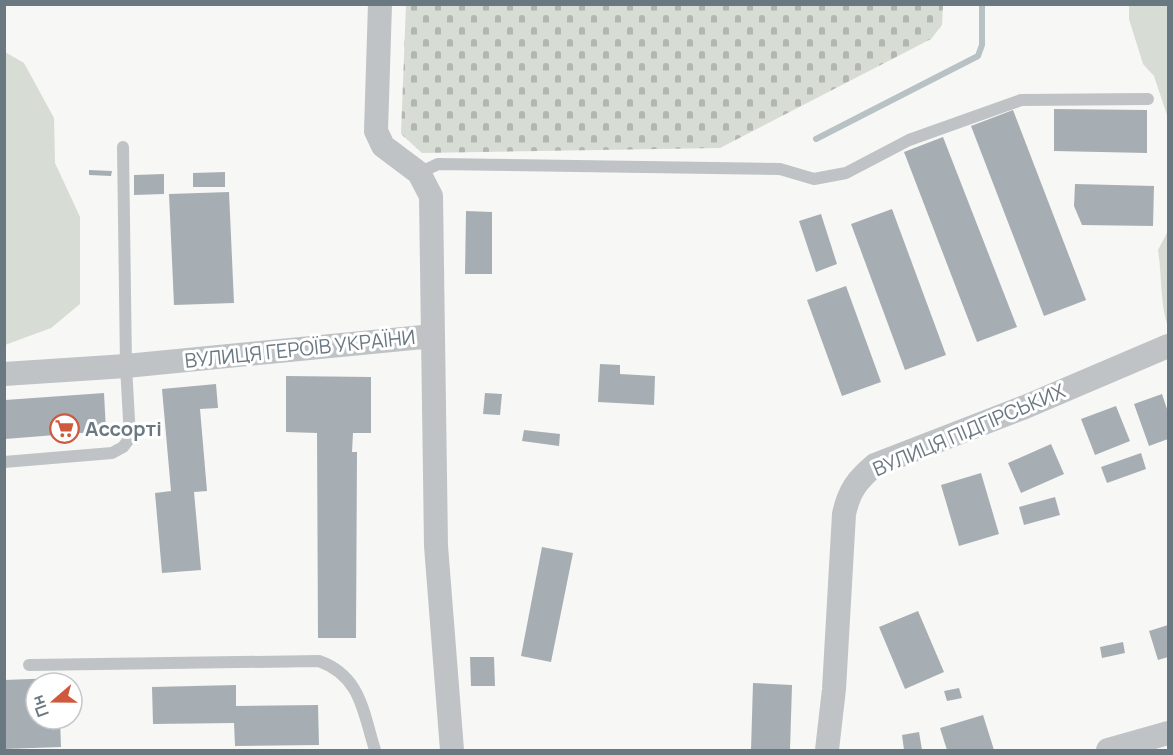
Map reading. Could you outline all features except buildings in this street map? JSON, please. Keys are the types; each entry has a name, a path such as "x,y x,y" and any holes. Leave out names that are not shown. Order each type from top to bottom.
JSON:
{"street":[{"path":"380,4 376,130 383,146 419,173 430,196 433,336"},
{"name":"ВУЛИЦЯ ГЕРОЇВ УКРАЇНИ","path":"4,374 126,366 433,336 436,546 452,750"},
{"name":"ВУЛИЦЯ ПІДГІРСЬКИХ","path":"827,750 834,689 844,514 849,495 858,478 875,465 1025,407 1168,346"},
{"path":"1108,750 1168,733"}],"lane":[{"path":"419,173 438,164 681,167 780,169 814,179 846,173 909,140 1021,100 1148,99"},
{"path":"4,462 112,453 123,447 130,438 126,366 123,147"},
{"path":"29,664 319,661 346,675 355,689 375,750"}],"green space":[{"path":"406,5 943,5 942,25 931,39 720,148 422,153 401,134"},
{"path":"1129,5 1168,5 1168,118 1154,76 1143,64 1129,19"},
{"path":"5,52 24,63 54,118 55,163 80,217 80,304 51,328 5,345"},
{"path":"1168,231 1168,327 1158,250"}],"waterway":[{"path":"816,139 978,56 982,45 982,4"}],"place":[{"name":"Ассорті","path":"64,429"}]}
